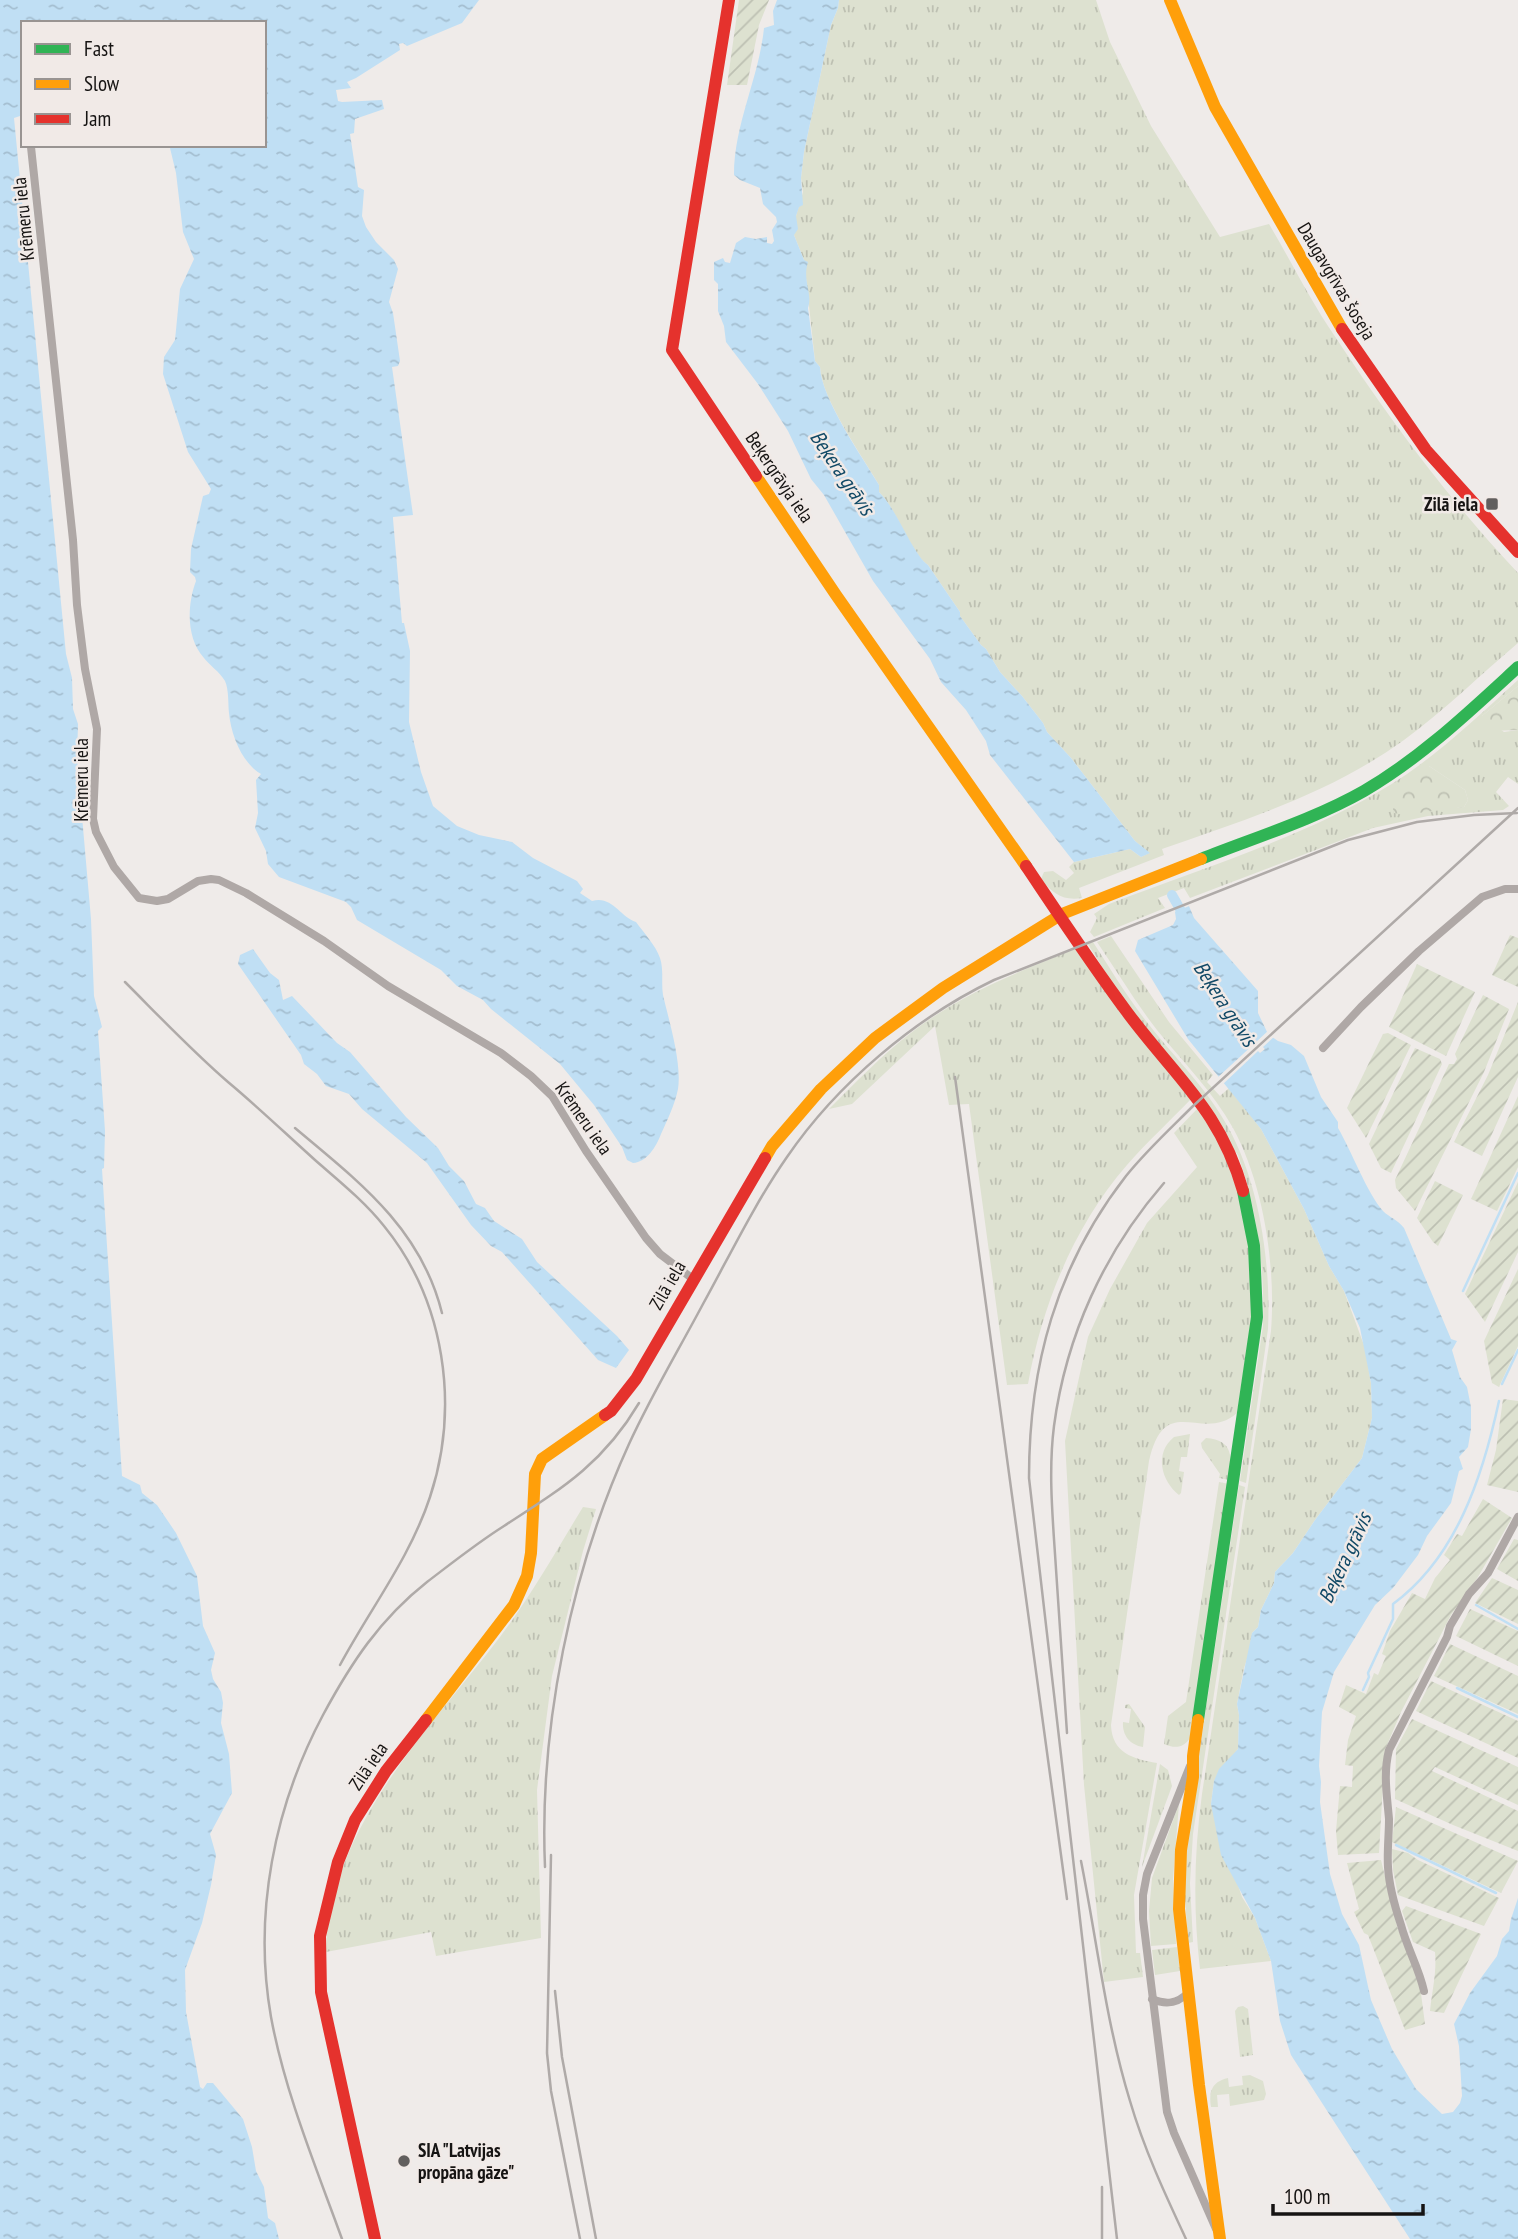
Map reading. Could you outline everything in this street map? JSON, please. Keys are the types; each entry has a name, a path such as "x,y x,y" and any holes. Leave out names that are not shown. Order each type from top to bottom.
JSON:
{"street":[{"name":"Beķergrāvja iela","path":"729,0 672,350 844,606 1031,874 1062,914 1128,1014 1221,1131 1237,1168 1247,1210 1257,1277 1257,1317 1193,1756 1193,1777 1179,1875 1179,1909 1188,1993 1219,2237"},
{"name":"Daugavgrīvas šoseja","path":"1170,0 1215,107 1347,338 1426,450 1518,552"},
{"name":"Krēmeru iela","path":"31,147 73,540 77,605 85,669 97,729 93,819 96,832 114,867 132,892 146,900 168,899 198,881 211,878 246,893 324,941 388,986 501,1053 552,1096 646,1238 660,1254 693,1279"},
{"name":"Zilā iela","path":"375,2239 321,1995 320,1936 325,1907 338,1862 355,1820 386,1771 514,1605 527,1576 531,1553 535,1474 542,1459 611,1410 636,1379 772,1146 844,1066 920,1004 1062,914 1308,818 1362,792 1439,739 1518,667"},
{"path":"1323,1048 1409,960 1482,897 1505,889 1518,889"},
{"path":"1423,1991 1420,1973 1408,1949 1391,1889 1385,1764 1389,1749 1447,1637 1450,1626 1469,1594 1488,1573 1518,1517"},
{"path":"1193,1756 1183,1788 1173,1803 1147,1874 1143,1895 1143,1919 1167,2112 1219,2237"},
{"path":"1152,1999 1161,2003 1174,2003 1188,1993"}],"green space":[{"path":"739,0 769,0 759,25 747,85 727,85"},
{"path":"839,0 1096,0 1110,42 1151,126 1220,237 1269,224 1325,322 1376,397 1444,488 1518,573 1518,643 1419,729 1376,759 1347,775 1287,804 1162,849 1164,855 1079,888 1082,898 1064,897 1050,889 1041,879 1044,872 1053,871 1066,880 1074,873 1069,867 1074,862 1130,849 1141,857 1149,853 1135,841 1071,758 1047,732 1022,696 1000,672 928,565 916,552 879,492 879,485 835,410 822,380 820,367 815,361 804,260 794,235 803,192 801,178 804,152 831,25"},
{"path":"1518,680 1518,686 1482,716 1504,732 1518,730 1518,784 1508,777 1496,792 1509,806 1503,810 1428,816 1373,828 1190,898 1184,888 1158,898 1165,908 1094,937 1090,932 1097,918 1094,914 1109,904 1289,836 1390,785 1440,749","holes":["1429,766 1465,790 1468,800 1464,807 1435,809 1406,792"]},
{"path":"1518,686 1518,730 1489,731 1482,726 1482,716"},
{"path":"1423,766 1429,766 1465,790 1468,800 1464,807 1403,815 1394,813 1393,809"},
{"path":"1510,935 1518,938 1518,987 1492,975"},
{"path":"1111,936 1169,1022 1213,1075 1207,1082 1220,1096 1229,1088 1261,1129 1344,1291 1365,1348 1371,1383 1372,1418 1362,1458 1293,1553 1275,1572 1274,1583 1261,1610 1258,1627 1252,1633 1251,1647 1244,1668 1237,1704 1238,1749 1214,1781 1211,1804 1242,1897 1255,1918 1271,1961 1200,1969 1195,1903 1197,1838 1202,1794 1271,1331 1272,1280 1266,1227 1253,1175 1233,1128 1207,1090 1157,1030 1097,942"},
{"path":"1093,942 1142,1016 1220,1113 1239,1150 1256,1199 1268,1278 1268,1329 1246,1483 1240,1481 1263,1326 1263,1305 1258,1239 1245,1176 1238,1155 1114,986 1088,944"},
{"path":"1075,949 1083,956 1126,1020 1191,1099 1127,1165 1091,1214 1076,1240 1052,1296 1034,1354 1028,1384 1007,1385 969,1104 949,1105 935,1026 852,1104 829,1109 890,1050 931,1018 990,985"},
{"path":"1417,964 1475,992 1446,1056 1389,1027"},
{"path":"1483,995 1509,1009 1484,1072 1415,1211 1396,1188 1395,1180 1449,1064 1454,1064 1457,1059 1455,1054"},
{"path":"1518,1002 1518,1077 1482,1156 1454,1142 1488,1075"},
{"path":"1388,1033 1411,1045 1366,1138 1347,1108 1383,1034"},
{"path":"1415,1048 1440,1059 1442,1064 1391,1173 1381,1168 1369,1144"},
{"path":"1518,1096 1518,1167 1497,1211 1471,1199"},
{"path":"1198,1108 1222,1151 1241,1203 1251,1257 1251,1320 1237,1413 1224,1421 1211,1424 1186,1422 1165,1428 1156,1440 1149,1461 1111,1725 1115,1742 1125,1753 1157,1763 1134,1895 1136,1953 1140,1953 1143,1977 1104,1982 1084,1785 1065,1441 1088,1337 1110,1289 1147,1223 1197,1167 1174,1133"},
{"path":"1435,1181 1463,1195 1438,1246 1417,1218"},
{"path":"1518,1182 1518,1252 1485,1322 1465,1294"},
{"path":"1518,1269 1518,1346 1499,1387 1492,1383 1484,1341"},
{"path":"1503,1399 1518,1401 1518,1492 1487,1485 1496,1450"},
{"path":"1190,1434 1187,1457 1181,1457 1179,1471 1184,1472 1179,1495 1164,1475 1162,1459 1174,1437"},
{"path":"1206,1438 1215,1439 1226,1446 1231,1464 1229,1480 1219,1478 1220,1474 1202,1448 1201,1443"},
{"path":"1219,1482 1229,1484 1191,1736 1183,1745 1172,1747 1164,1744 1168,1716 1186,1702"},
{"path":"1239,1485 1245,1487 1193,1834 1190,1883 1193,1942 1188,1943 1184,1882 1190,1817"},
{"path":"1483,1499 1512,1518 1478,1577 1451,1615 1401,1712 1385,1750 1379,1853 1338,1855 1336,1831 1340,1786 1352,1787 1353,1766 1345,1765 1348,1740 1356,1716 1339,1707 1346,1685 1366,1694 1374,1673 1378,1675 1386,1656 1382,1654 1390,1631 1412,1593 1425,1599 1435,1578 1450,1560 1444,1555 1457,1534 1462,1536"},
{"path":"583,1507 596,1509 552,1676 537,1790 541,1938 436,1956 431,1932 326,1952 331,1906 344,1863 364,1822 415,1745 500,1637"},
{"path":"1514,1539 1518,1540 1518,1581 1497,1569"},
{"path":"1492,1578 1518,1590 1518,1624 1475,1603"},
{"path":"1470,1609 1518,1631 1518,1666 1456,1636"},
{"path":"1450,1644 1518,1676 1518,1714 1434,1676"},
{"path":"1431,1681 1518,1721 1518,1758 1416,1711"},
{"path":"1129,1704 1145,1727 1143,1747 1131,1742 1125,1735 1123,1722 1129,1723 1131,1709 1125,1708 1125,1705"},
{"path":"1412,1719 1518,1767 1518,1805 1435,1767 1432,1771 1518,1811 1518,1851 1395,1799 1396,1749"},
{"path":"1160,1764 1168,1770 1172,1786 1142,1867"},
{"path":"1179,1804 1173,1879 1176,1944 1151,1946 1149,1911 1152,1878"},
{"path":"1396,1807 1518,1861 1501,1893 1392,1842"},
{"path":"1392,1849 1408,1853 1499,1898 1484,1926 1398,1895"},
{"path":"1381,1860 1397,1926 1420,1986 1425,2024 1405,2030 1368,1935 1364,1933 1354,1912 1359,1909 1347,1863"},
{"path":"1406,1906 1481,1934 1444,2013 1430,2011 1435,1952 1413,1942 1402,1911"},
{"path":"1177,1947 1180,1971 1155,1975 1152,1950"},
{"path":"1243,2006 1248,2009 1253,2055 1240,2057 1235,2011"},
{"path":"1250,2075 1263,2081 1266,2094 1264,2100 1230,2106 1229,2094 1217,2095 1218,2107 1211,2107 1211,2092 1218,2082 1228,2078 1229,2087 1243,2085 1242,2076"}],"water":[{"path":"0,0 479,0 462,23 407,46 399,44 400,50 347,82 351,88 336,90 338,101 382,100 384,109 355,119 354,133 350,134 358,187 364,190 362,216 376,242 394,260 398,269 389,302 400,361 398,366 392,367 413,515 393,519 402,623 410,651 409,722 421,772 433,806 457,826 479,835 512,842 533,858 577,881 583,889 580,893 592,901 605,901 636,922 653,944 662,967 663,995 679,1079 671,1112 654,1149 647,1157 633,1163 627,1160 622,1147 594,1105 560,1064 483,1000 457,986 441,970 357,920 346,902 279,877 268,864 266,851 255,828 258,813 256,780 261,774 248,763 235,739 225,681 198,650 194,641 190,611 196,581 190,572 191,549 203,496 209,494 211,489 188,452 163,374 164,357 175,340 180,289 194,259 183,232 176,173 170,148 266,147 266,21 21,21 21,116 14,118 66,654 72,678 73,709 78,724 77,759 91,919 94,996 102,1027 98,1031 105,1131 102,1169 122,1476 140,1485 142,1493 157,1505 176,1533 197,1576 203,1626 215,1653 211,1670 223,1703 221,1723 229,1754 232,1793 210,1834 216,1855 202,1923 185,1970 186,2012 200,2087 203,2089 207,2083 213,2083 243,2119 256,2171 264,2187 268,2218 275,2223 279,2239 0,2239"},
{"path":"777,0 839,0 831,25 804,152 801,178 803,205 799,207 796,216 798,229 794,235 804,260 808,262 808,308 815,361 820,367 827,395 879,485 879,492 922,560 960,612 960,616 1000,672 1043,723 1047,732 1071,758 1135,841 1150,853 1141,857 1130,849 1074,862 990,755 986,741 966,710 941,682 930,659 873,581 824,495 811,479 788,431 758,384 726,342 718,311 718,284 714,280 714,262 723,258 730,263 736,243 745,237 767,237 767,243 772,244 772,230 777,222 776,217 763,204 760,188 734,175 738,138 764,28 774,25 773,11"},
{"path":"1189,906 1194,918 1258,991 1258,1013 1268,1034 1291,1045 1304,1056 1321,1097 1338,1122 1338,1128 1371,1194 1383,1211 1404,1228 1451,1339 1457,1341 1452,1350 1460,1377 1467,1387 1471,1407 1468,1447 1459,1457 1463,1469 1459,1471 1451,1503 1427,1536 1418,1555 1393,1588 1375,1605 1334,1672 1322,1712 1320,1802 1330,1874 1342,1914 1359,1945 1371,2000 1392,2049 1416,2089 1442,2114 1453,2112 1462,2096 1459,2046 1454,2024 1470,1993 1497,1956 1502,1939 1509,1931 1518,1898 1518,2239 1410,2239 1291,2055 1280,2021 1271,1961 1255,1918 1221,1855 1211,1804 1214,1781 1219,1769 1238,1749 1237,1704 1252,1633 1258,1627 1261,1610 1274,1583 1275,1572 1293,1553 1362,1458 1372,1418 1371,1383 1360,1328 1344,1291 1261,1129 1188,1039 1135,951 1138,940 1173,925 1175,912"},
{"path":"253,949 270,973 279,980 283,1000 292,996 337,1043 350,1052 406,1117 438,1148 449,1166 464,1181 476,1204 485,1208 494,1221 522,1239 537,1262 617,1336 629,1350 616,1368 598,1360 502,1252 491,1246 471,1225 427,1163 362,1109 349,1094 326,1086 317,1074 304,1064 301,1055 238,964 240,955"}],"pier":[{"path":"1269,1030 1275,1036 1263,1047 1265,1049 1260,1053 1258,1051 1222,1085 1216,1079"}],"waterway":[{"name":"Beķera grāvis","path":"1172,895 1183,921"},
{"path":"1463,1291 1518,1173"},
{"path":"1502,1384 1518,1350"},
{"path":"1363,1690 1393,1619 1393,1604 1415,1585 1434,1563 1464,1513 1485,1457 1499,1401"},
{"path":"1476,1605 1518,1629"},
{"path":"1457,1688 1518,1717"},
{"path":"1396,1845 1496,1893"}],"railway":[{"path":"1117,2239 1029,1478 1034,1396 1051,1319 1081,1245 1102,1210 1142,1158 1192,1107 1518,808"},
{"path":"545,1867 547,1760 563,1651 575,1597 608,1493 646,1408 753,1211 787,1157 829,1104 907,1033 935,1013 994,980 1348,840 1417,822 1517,813"},
{"path":"125,982 202,1058 376,1217 405,1255 421,1287 433,1321 445,1391 444,1427 430,1497 401,1562 340,1665"},
{"path":"955,1077 1067,1899"},
{"path":"295,1128 364,1187 403,1231 432,1283 442,1313"},
{"path":"1067,1733 1051,1479 1054,1426 1068,1360 1091,1297 1123,1237 1164,1183"},
{"path":"342,2239 284,2074 271,2017 266,1978 267,1900 272,1862 292,1787 306,1750 334,1696 368,1643 395,1611 465,1553 579,1473 611,1443 639,1403"},
{"path":"551,1855 547,2053 551,2091 580,2239"},
{"path":"1081,1861 1108,2012 1122,2072 1148,2154 1186,2239"},
{"path":"555,1991 562,2057 596,2239"},
{"path":"1102,2187 1102,2239"}],"traffic: fast":[{"path":"1201,859 1305,819 1364,791 1425,749 1518,667"},
{"path":"1198,1720 1257,1317 1254,1246 1243,1191"}],"traffic: slow":[{"path":"1170,0 1215,107 1342,329"},
{"path":"756,476 1026,866"},
{"path":"765,1158 772,1146 821,1089 875,1038 943,988 1062,914 1201,859"},
{"path":"426,1720 514,1605 527,1576 531,1553 535,1474 542,1459 605,1415"},
{"path":"1198,1720 1193,1777 1181,1850 1179,1909 1220,2239"}],"traffic: jam":[{"path":"729,0 672,350 756,476"},
{"path":"1342,329 1426,450 1518,552"},
{"path":"1026,866 1114,994 1209,1115 1233,1162 1243,1191"},
{"path":"605,1415 636,1379 765,1158"},
{"path":"375,2239 321,1992 320,1936 338,1862 355,1820 386,1771 426,1720"}],"place":[{"name":"Zilā iela","path":"1492,504"},
{"name":"SIA \"Latvijas propāna gāze\"","path":"404,2161"}]}
